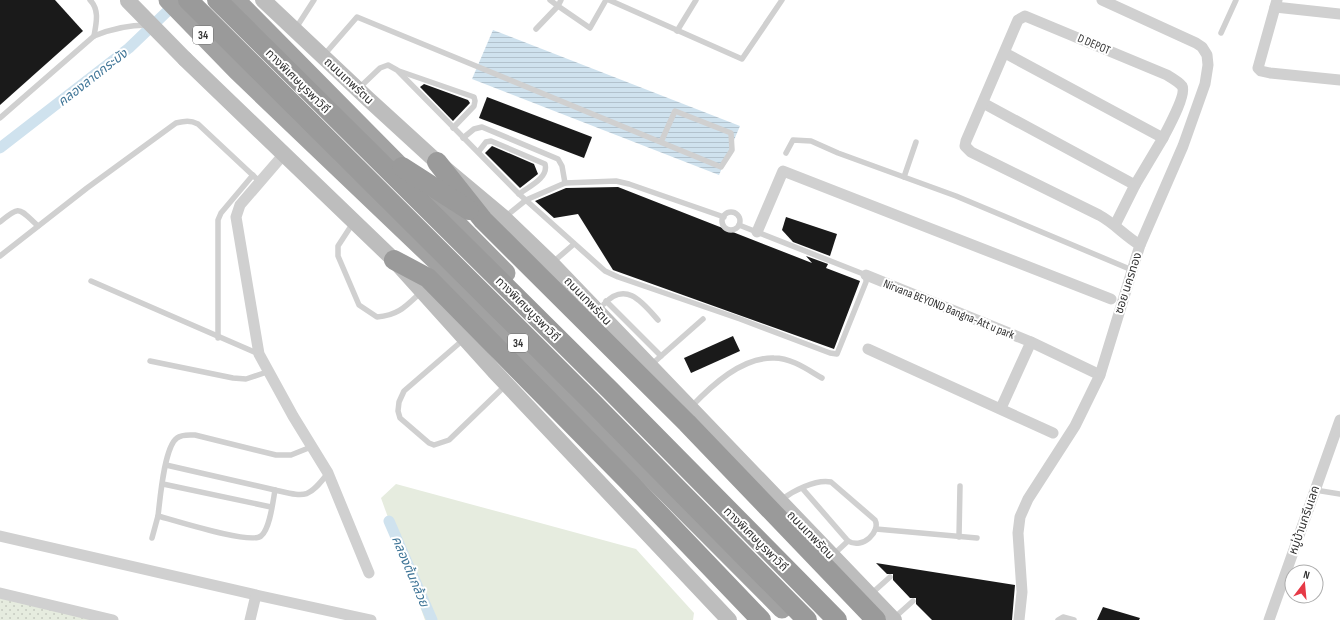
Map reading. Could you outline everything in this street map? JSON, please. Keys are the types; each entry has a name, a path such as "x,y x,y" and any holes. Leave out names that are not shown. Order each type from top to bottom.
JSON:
{"highway":[{"name":"34","path":"168,0 237,70 429,277 793,620"},
{"name":"ทางพิเศษบูรพาวิถี","path":"188,0 593,403 808,620"},
{"name":"ทางพิเศษบูรพาวิถี","path":"217,0 610,390 836,620"},
{"name":"ถนนเทพรัตน","path":"240,4 846,620"},
{"path":"437,162 483,220 689,415 888,620"},
{"path":"402,167 483,220"},
{"path":"394,260 429,277 761,620"}],"main road":[{"name":"ถนนเทพรัตน","path":"263,0 437,162 504,218 552,264 602,306 656,361 689,415 779,501 870,595 888,620"},
{"name":"34","path":"127,1 185,59 394,260"},
{"name":"34","path":"429,277 464,339 725,619"}],"street":[{"name":"ซอย นครทอง","path":"1019,620 1022,592 1018,533 1020,517 1028,499 1075,426 1100,375 1140,245 1183,146 1205,84 1208,65 1207,55 1202,47 1102,0"},
{"path":"1340,14 1276,4 1258,68 1261,71 1270,73 1340,80"},
{"name":"D DEPOT","path":"1114,225 1135,185 1163,138 1178,105 1183,89 1182,85 1167,75 1031,17 1025,16 1018,20 965,146 971,152 1099,215 1140,245"},
{"path":"1005,54 1163,138"},
{"path":"983,103 1135,185"},
{"path":"1178,105 1195,113"},
{"path":"284,154 256,178 240,205 236,217 259,354 267,372 328,473 369,573"},
{"path":"757,232 783,170 1111,299"},
{"name":"Nirvana BEYOND Bangna-Att u park","path":"866,275 1031,342 1100,375"},
{"name":"Nirvana BEYOND Bangna-Att u park","path":"1001,408 1031,342"},
{"path":"868,349 1001,408 1053,433"},
{"name":"หมู่บ้านกรีนเลค","path":"1269,620 1340,420"},
{"path":"0,536 256,596 371,620"},
{"path":"0,593 113,620"},
{"path":"250,620 256,596"}],"lane":[{"path":"90,0 94,4 97,14 94,36"},
{"path":"295,30 314,0"},
{"path":"550,0 590,28 606,0"},
{"path":"536,29 558,6 561,0"},
{"path":"609,0 742,59 782,0"},
{"path":"677,31 696,0"},
{"path":"1221,33 1236,0"},
{"path":"323,56 357,17 721,167 732,150 731,133 675,111 661,142"},
{"path":"0,118 94,36 108,30 134,25 151,25"},
{"path":"358,90 383,67 388,66 474,97 476,101 474,106 453,128"},
{"path":"396,70 463,138 479,151 519,194 574,244 611,274 740,319 834,355 837,354 840,350 866,282 866,275 739,225"},
{"path":"0,256 170,128 184,121 191,121 198,124 256,178 221,213 218,220 218,338"},
{"path":"463,138 474,129 482,127 558,159 562,166 565,183"},
{"path":"786,153 793,140 811,141 838,153 956,196 1132,270"},
{"path":"479,151 486,142 491,142 545,164 546,169 543,175 519,194"},
{"path":"904,177 916,142"},
{"path":"504,218 526,200 565,183 622,182 724,217"},
{"path":"0,222 13,210 17,210 21,211 38,226"},
{"path":"728,213 734,213 740,219 739,225 735,228 727,229 724,225 724,217 728,213"},
{"path":"354,221 338,246 338,256 359,305 377,317 388,316 399,312 429,277"},
{"path":"552,264 574,244"},
{"path":"91,281 218,338 259,354"},
{"path":"602,306 615,295 624,293 632,295 640,300 658,320"},
{"path":"656,361 703,319"},
{"path":"464,339 404,391 398,411 400,418 429,443 441,444 449,440 507,384"},
{"path":"689,415 706,391 734,370 760,359 776,357 798,364 822,378"},
{"path":"150,361 233,378 246,379 267,372"},
{"path":"152,538 158,516 166,465 176,438 185,435 195,435 276,455 291,455 311,447"},
{"path":"166,465 275,490 305,495 314,491 328,473"},
{"path":"779,501 802,488 821,482 831,482 875,520 877,524 876,529 868,539 859,545 853,544 848,541 802,488"},
{"path":"163,484 271,507"},
{"path":"959,537 960,486"},
{"path":"158,516 249,539 256,538 261,536 266,529 275,490"},
{"path":"1314,490 1340,494"},
{"path":"876,529 977,538"},
{"path":"832,556 848,541"},
{"path":"870,595 890,577"},
{"path":"888,620 913,601"},
{"path":"1058,620 1063,618 1074,620"}],"shaded area":[{"path":"396,484 636,549 694,613 693,620 425,620 381,498"},
{"path":"0,597 94,620 0,620"}],"water":[{"path":"493,30 740,126 719,175 472,79"}],"building":[{"path":"0,0 55,0 83,31 0,105"},
{"path":"424,84 468,100 470,103 453,121 420,87"},
{"path":"487,97 592,137 584,158 479,118"},
{"path":"492,146 534,164 538,174 520,188 485,153"},
{"path":"618,187 812,263 806,256 828,264 826,268 860,281 834,349 613,270 578,214 554,218 535,201 566,188"},
{"path":"786,217 837,234 830,256 793,242 782,230"},
{"path":"733,336 740,351 691,373 684,358"},
{"path":"876,563 1015,585 1012,620 932,620 916,604 916,598 910,598 893,580 893,574 887,574"},
{"path":"1103,607 1140,618 1139,620 1097,620"}],"waterway":[{"name":"คลองลาดกระบัง","path":"0,148 129,48 177,2"},
{"name":"คลองต้นกล้วย","path":"389,521 432,620"}]}
